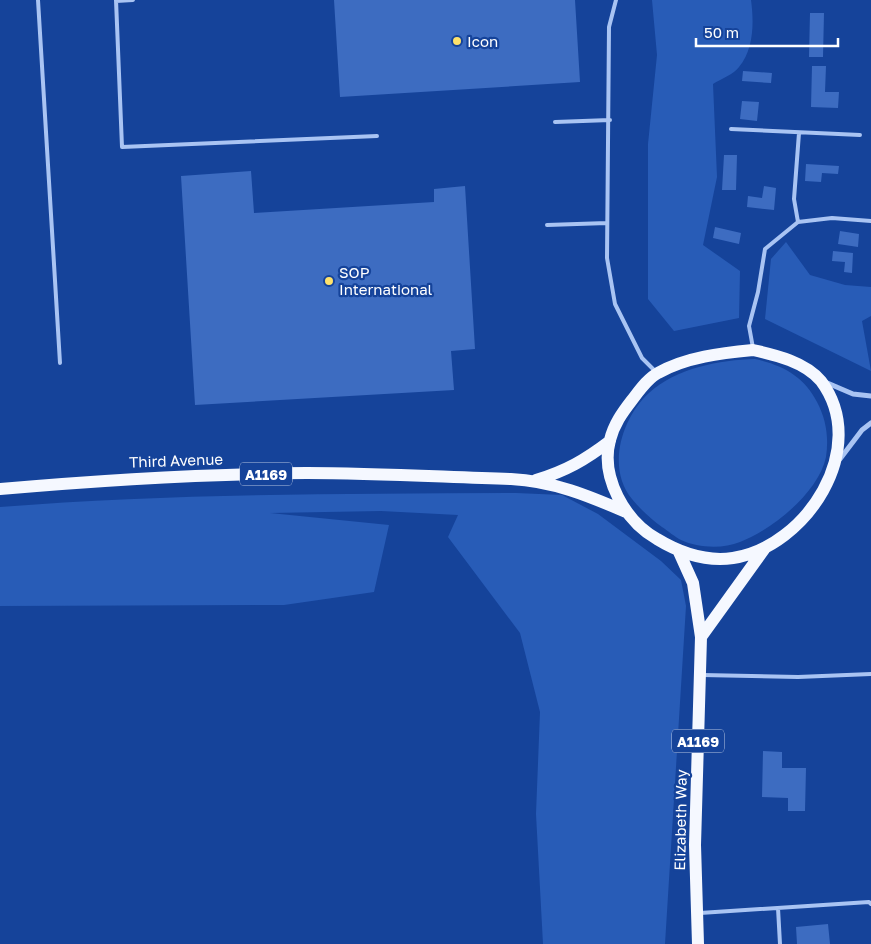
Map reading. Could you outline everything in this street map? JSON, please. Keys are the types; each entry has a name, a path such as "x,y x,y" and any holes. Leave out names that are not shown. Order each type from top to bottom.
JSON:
{"main road":[{"path":"753,350 777,355 796,363 820,380 831,397 837,416 840,434 840,459 822,496 808,515 787,535 765,548 732,558 708,558 679,552 649,535 626,512 614,488 608,460 610,441 617,420 638,392 657,373 722,353 753,350"},
{"name":"Third Avenue","path":"533,480 555,474 580,463 610,441"},
{"name":"Third Avenue","path":"0,489 109,479 215,474 309,473 533,480 575,490 626,512"},
{"path":"701,637 765,548"},
{"name":"Elizabeth Way","path":"679,552 693,583 701,637 695,845 698,944"}],"street":[{"path":"820,380 853,394 871,396"},
{"path":"840,459 862,430 871,423"}],"lane":[{"path":"38,0 60,364"},
{"path":"133,0 116,1 122,147 377,136"},
{"path":"616,0 609,27 610,120 607,258 615,304 642,358 657,373"},
{"path":"555,122 610,120"},
{"path":"731,129 860,135"},
{"path":"798,222 794,199 799,133"},
{"path":"753,350 749,326 765,249 798,222 832,218 871,222"},
{"path":"548,225 607,223"},
{"path":"700,675 720,677 798,677 871,674"},
{"path":"697,913 870,902 871,904"},
{"path":"778,908 780,944"}],"shaded area":[{"path":"652,0 751,0 752,8 752,35 744,60 734,72 713,84 717,177 703,245 740,271 739,318 674,331 648,299 648,144 657,55"},
{"path":"786,242 810,275 845,285 871,287 871,316 862,321 871,371 765,319 771,259"},
{"path":"755,359 783,368 806,385 812,393 820,408 826,428 827,450 822,470 804,496 766,529 740,542 726,546 703,546 688,543 676,537 650,518 632,499 624,487 620,473 619,458 625,429 639,403 660,384 672,377 699,367 727,361"},
{"path":"516,493 562,495 598,514 661,561 681,580 686,606 665,944 543,944 536,814 540,712 520,633 448,537 458,515 381,511 270,513 389,525 374,592 284,605 0,606 0,507 64,502 194,497"}],"building":[{"name":"Icon","path":"334,0 575,0 580,82 340,97"},
{"path":"810,13 824,13 823,57 809,57"},
{"path":"812,66 826,66 825,92 839,92 838,108 811,107"},
{"path":"743,71 772,73 771,83 742,81"},
{"path":"742,101 759,102 757,121 740,119"},
{"path":"724,155 737,155 736,190 722,190"},
{"path":"806,164 839,166 838,174 822,173 821,182 805,181"},
{"name":"SOP International","path":"251,171 254,213 434,202 434,189 465,186 475,349 451,351 454,390 195,405 181,176"},
{"path":"764,186 776,188 774,210 747,207 748,196 762,198"},
{"path":"715,227 741,233 739,244 713,238"},
{"path":"840,231 859,234 858,247 838,244"},
{"path":"833,251 853,253 852,273 844,272 845,262 832,261"},
{"path":"763,751 782,752 782,768 806,768 805,811 788,811 788,798 762,797"},
{"path":"828,924 830,944 797,944 796,927"}],"place":[{"name":"Icon","path":"457,41"},
{"name":"SOP International","path":"329,281"}]}
